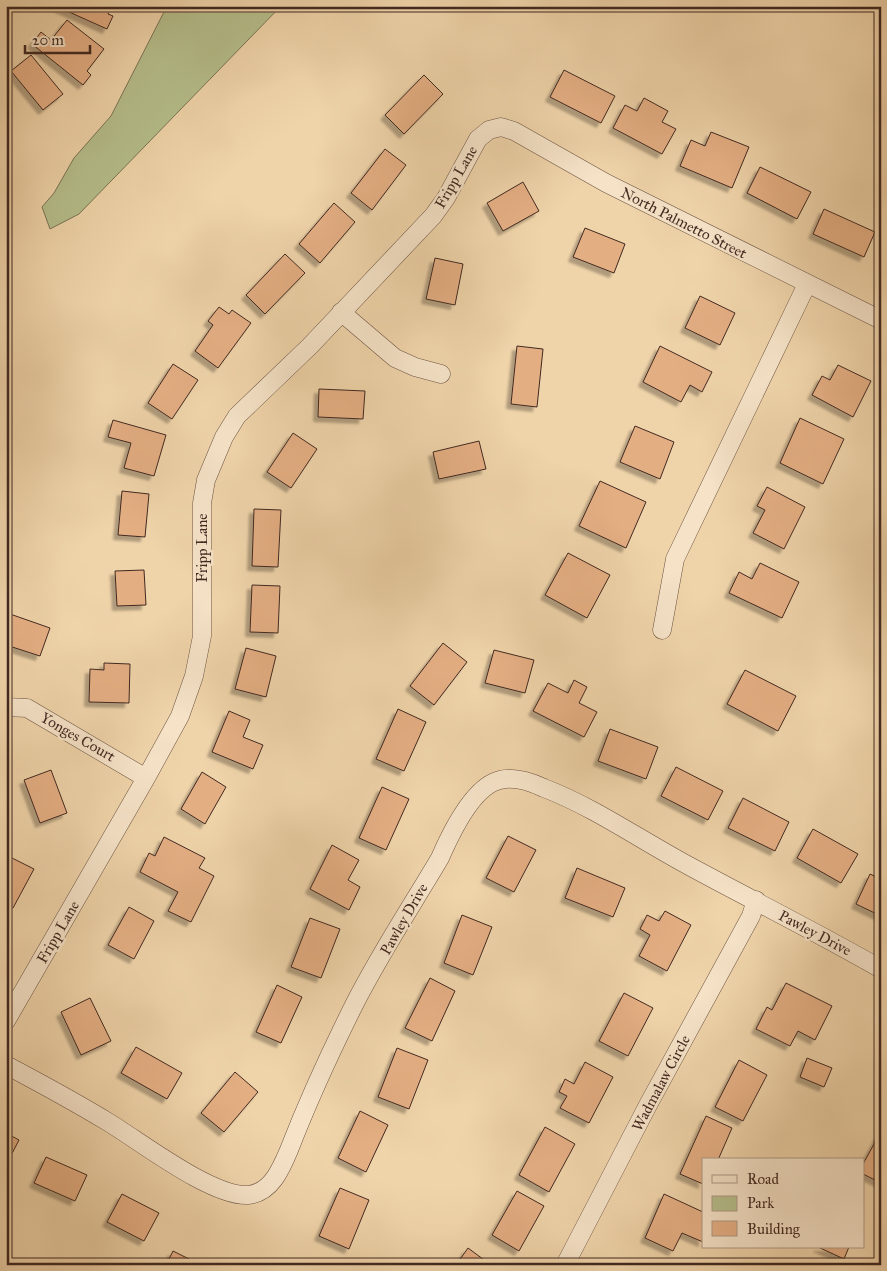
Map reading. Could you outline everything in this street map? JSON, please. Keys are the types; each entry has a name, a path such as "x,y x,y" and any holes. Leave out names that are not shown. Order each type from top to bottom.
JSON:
{"street":[{"name":"North Palmetto Street","path":"489,130 501,127 514,131 606,183 881,320"},
{"name":"Fripp Lane","path":"6,1021 180,716 194,676 202,636 202,503 206,480 214,458 237,416 433,216 446,198 478,139 489,130"},
{"path":"662,630 675,559 807,284"},
{"path":"341,312 395,358 415,367 441,374"},
{"name":"Yonges Court","path":"6,707 27,708 146,778"},
{"name":"Pawley Drive","path":"6,1065 108,1122 211,1186 231,1193 248,1195 265,1189 277,1175 308,1102 354,1004 440,858 449,837 473,800 486,786 499,780 513,778 545,788 881,969"},
{"name":"Wadmalaw Circle","path":"565,1265 648,1105 751,916 756,900"}],"green space":[{"path":"167,6 281,6 79,214 50,229 42,207 54,193 74,158 111,116"}],"building":[{"path":"111,6 108,14 113,16 107,29 58,7"},
{"path":"67,20 104,49 87,71 91,75 83,85 32,44 41,32 51,40"},
{"path":"31,55 63,94 43,110 11,71"},
{"path":"564,70 615,96 601,123 550,97"},
{"path":"424,75 443,94 404,134 385,115"},
{"path":"644,98 668,111 662,122 676,129 662,154 613,128 625,105 637,111"},
{"path":"711,132 749,147 732,188 680,166 691,140 705,146"},
{"path":"385,149 406,165 372,210 351,193"},
{"path":"760,167 811,192 797,219 747,193"},
{"path":"523,182 539,211 503,231 487,203"},
{"path":"334,203 355,222 320,263 299,244"},
{"path":"824,209 875,232 864,257 813,234"},
{"path":"585,228 625,244 614,273 573,257"},
{"path":"285,254 305,273 265,314 246,295"},
{"path":"435,258 463,264 455,305 426,299"},
{"path":"700,296 735,313 720,345 685,328"},
{"path":"219,307 229,314 232,310 251,323 218,368 195,351 213,325 208,321"},
{"path":"517,346 543,349 537,407 511,404"},
{"path":"660,346 712,372 702,392 690,385 681,402 643,382"},
{"path":"173,364 198,380 172,419 148,403"},
{"path":"838,365 871,381 853,417 812,395 822,376 830,380"},
{"path":"319,389 365,391 363,419 318,417"},
{"path":"800,418 844,439 823,484 780,463"},
{"path":"113,420 166,435 154,476 124,468 131,443 108,437"},
{"path":"635,426 674,442 660,479 620,462"},
{"path":"293,433 317,449 291,488 267,472"},
{"path":"479,441 486,469 439,479 433,452"},
{"path":"600,481 646,502 626,548 579,526"},
{"path":"767,487 805,507 784,549 753,533 765,510 757,506"},
{"path":"122,491 149,494 145,537 118,535"},
{"path":"254,509 281,510 278,567 252,566"},
{"path":"568,553 610,575 587,618 545,595"},
{"path":"760,563 799,582 782,618 729,593 739,572 752,579"},
{"path":"144,570 146,605 117,606 115,571"},
{"path":"252,585 280,586 278,633 250,632"},
{"path":"10,614 50,628 40,656 6,645 6,625"},
{"path":"443,643 467,662 434,705 410,686"},
{"path":"246,648 276,656 266,697 235,689"},
{"path":"494,650 534,660 525,693 485,683"},
{"path":"104,663 130,664 129,703 89,702 90,669 104,670"},
{"path":"745,670 796,696 778,731 727,704"},
{"path":"574,680 587,687 579,703 597,712 584,737 533,711 548,683 568,693"},
{"path":"398,709 426,722 404,771 376,759"},
{"path":"229,711 250,720 243,737 263,745 253,769 212,752"},
{"path":"610,729 658,747 646,779 598,761"},
{"path":"676,767 723,791 708,820 661,796"},
{"path":"51,770 67,813 40,823 24,780"},
{"path":"202,772 226,787 205,824 181,809"},
{"path":"382,787 409,799 386,850 359,838"},
{"path":"743,798 789,822 775,851 728,828"},
{"path":"813,829 858,854 841,883 797,858"},
{"path":"508,836 536,850 514,892 486,878"},
{"path":"164,837 205,858 199,868 214,876 191,922 168,911 178,892 140,872 149,853 155,856"},
{"path":"332,845 359,860 348,880 360,887 349,910 310,889"},
{"path":"6,855 34,869 13,908 6,904"},
{"path":"577,868 625,888 613,917 565,898"},
{"path":"870,874 881,879 881,916 856,904"},
{"path":"129,907 154,921 134,959 108,945"},
{"path":"665,911 691,925 667,971 639,956 650,935 640,929 647,915 659,921"},
{"path":"462,915 492,927 473,975 444,963"},
{"path":"310,918 340,929 321,978 291,967"},
{"path":"430,978 455,991 432,1041 405,1028"},
{"path":"786,983 832,1006 815,1040 798,1031 790,1046 756,1029 767,1007 772,1010"},
{"path":"277,985 302,997 281,1043 256,1032"},
{"path":"624,993 653,1008 628,1056 599,1041"},
{"path":"90,998 111,1041 81,1055 61,1012"},
{"path":"136,1047 182,1073 167,1099 121,1073"},
{"path":"397,1048 428,1060 409,1109 378,1097"},
{"path":"807,1058 832,1068 824,1087 800,1077"},
{"path":"739,1060 767,1075 743,1121 715,1107"},
{"path":"585,1062 613,1077 589,1123 560,1108 567,1096 559,1092 565,1079 574,1084"},
{"path":"235,1072 258,1092 224,1132 201,1113"},
{"path":"360,1111 388,1125 366,1172 338,1158"},
{"path":"706,1116 732,1128 719,1158 702,1158 702,1184 680,1174"},
{"path":"545,1127 575,1144 549,1192 519,1175"},
{"path":"6,1133 19,1140 6,1165"},
{"path":"879,1135 881,1136 881,1183 864,1174 864,1162"},
{"path":"46,1157 87,1175 75,1201 34,1183"},
{"path":"340,1188 369,1200 349,1249 319,1236"},
{"path":"517,1191 544,1206 519,1251 492,1235"},
{"path":"122,1194 159,1213 144,1241 107,1222"},
{"path":"664,1194 702,1212 702,1242 682,1233 673,1251 645,1238"},
{"path":"468,1248 491,1265 456,1265"},
{"path":"820,1248 849,1248 844,1259"},
{"path":"173,1251 201,1265 166,1265"}]}
